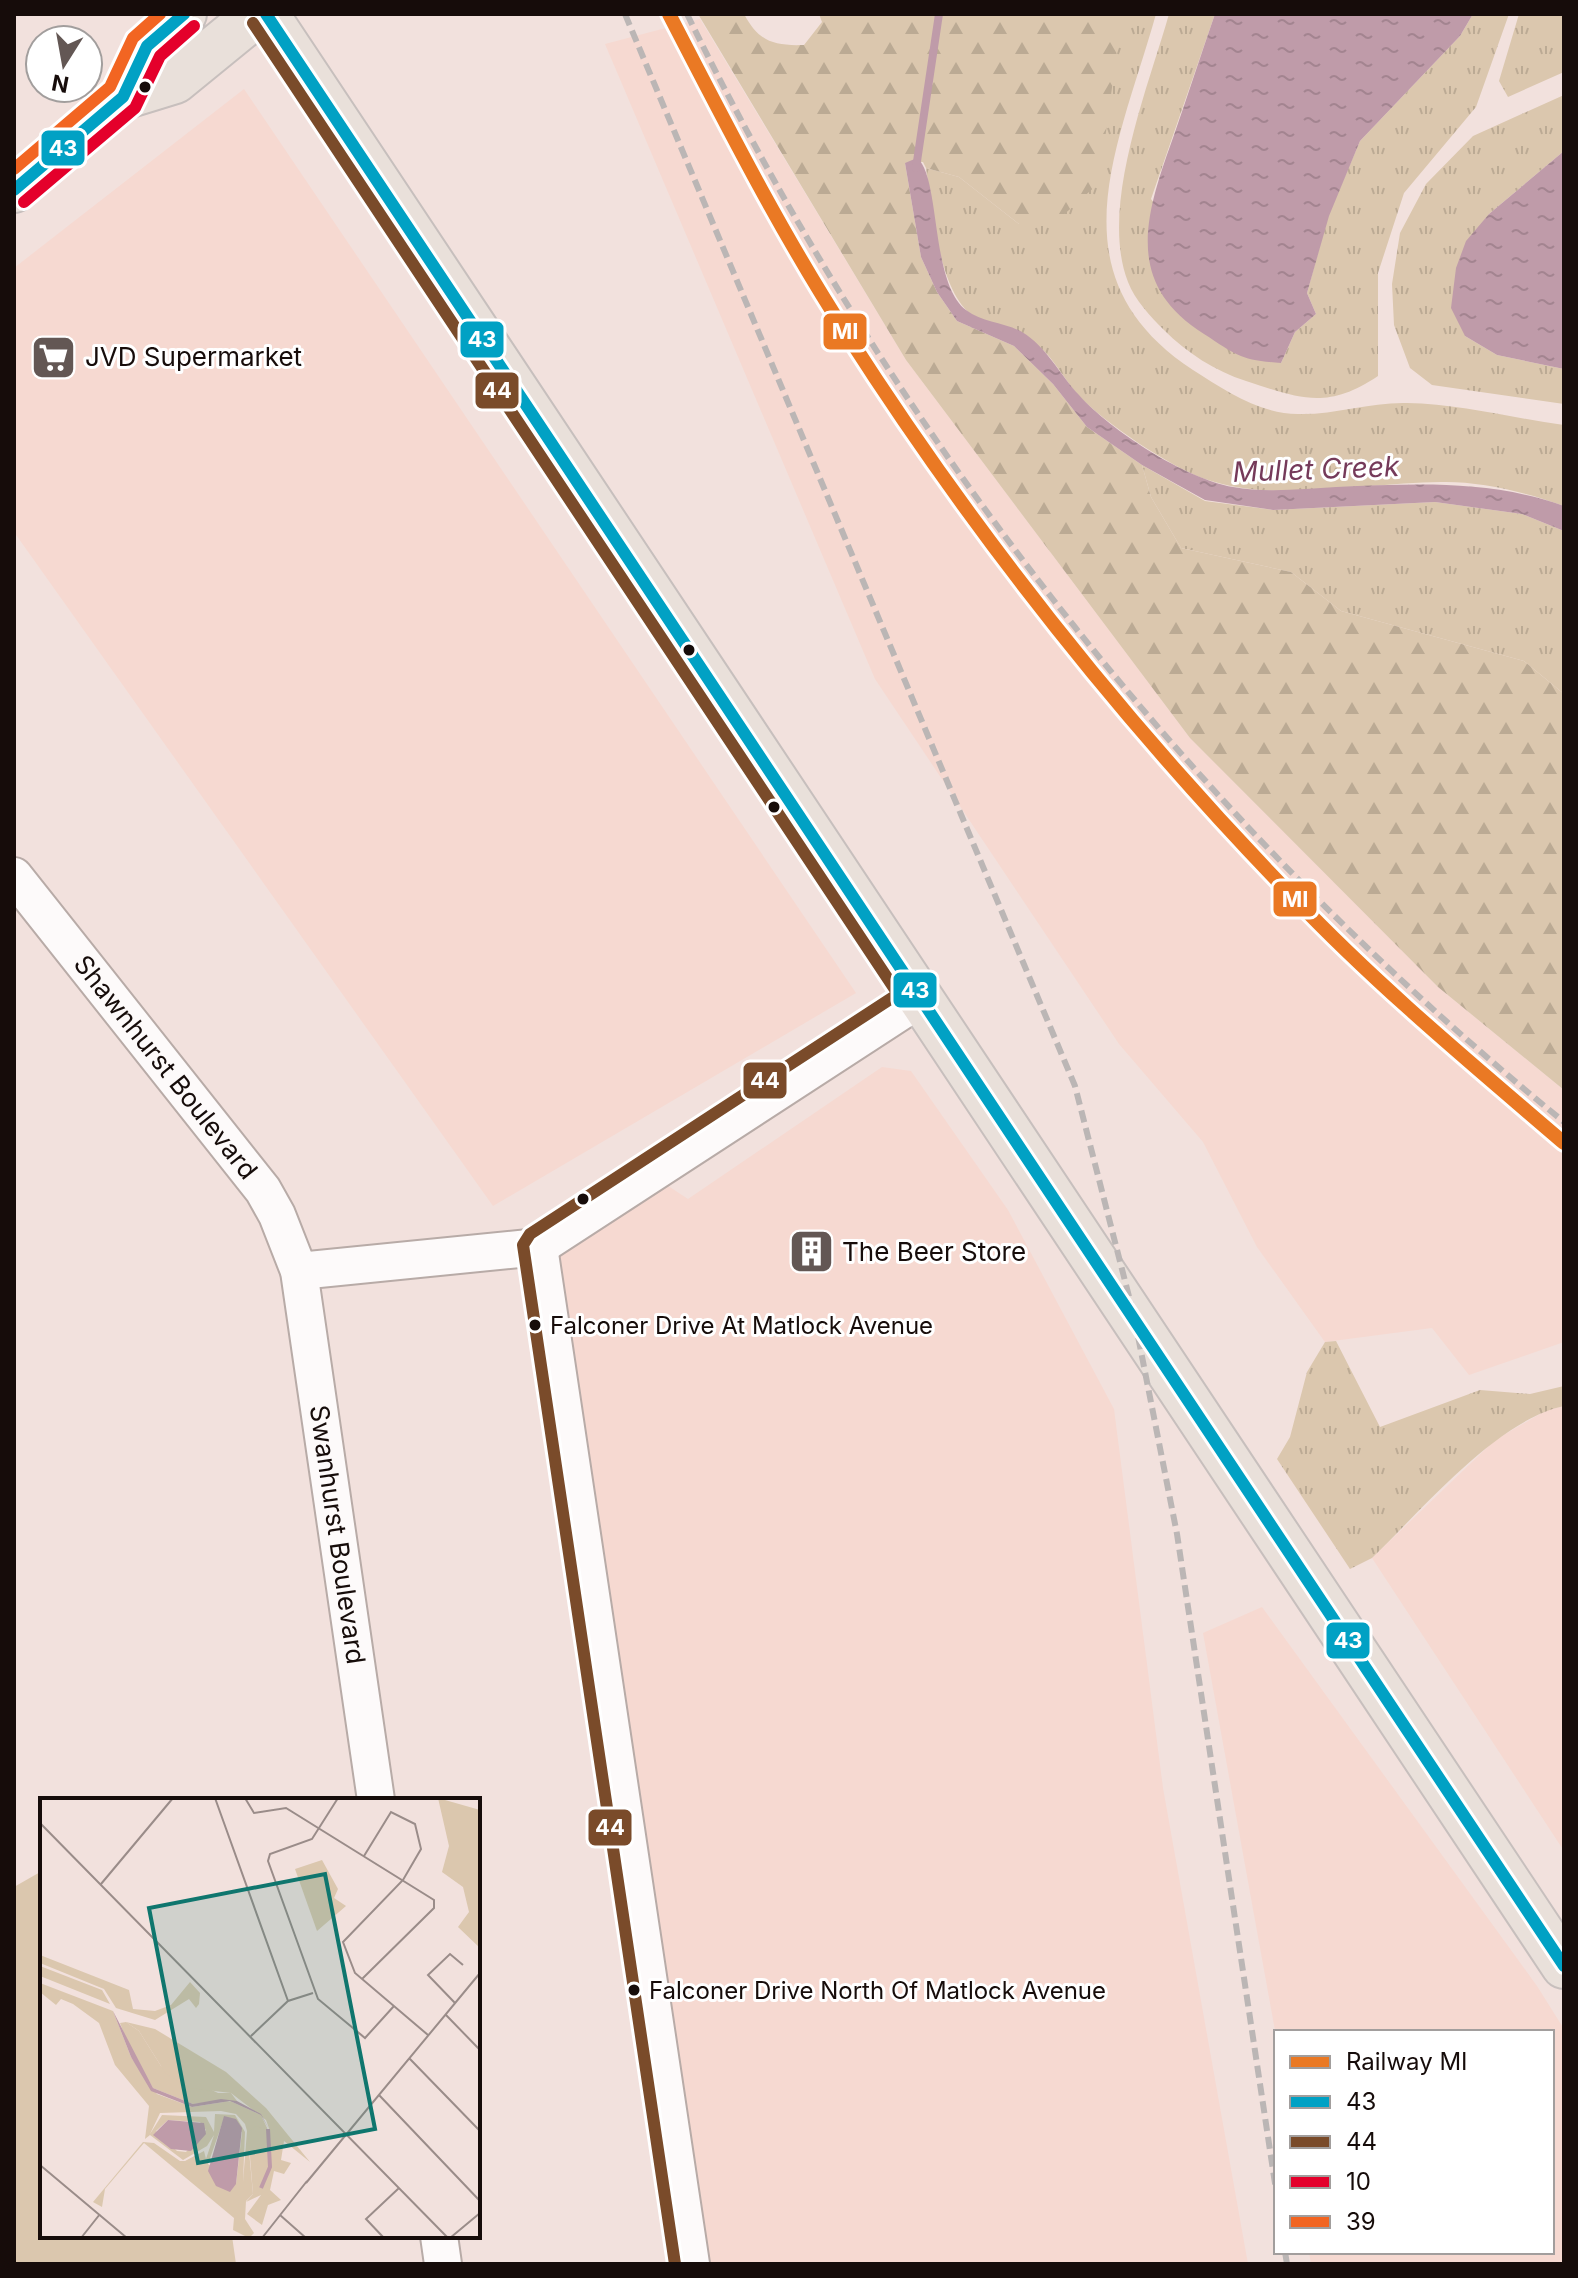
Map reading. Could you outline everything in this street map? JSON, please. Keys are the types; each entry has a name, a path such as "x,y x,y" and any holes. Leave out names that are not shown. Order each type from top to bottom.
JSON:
{"main road":[{"path":"123,97 147,46 184,14"},
{"path":"14,190 123,97 175,81 257,14"},
{"path":"266,14 1564,1966"}],"street":[{"name":"Shawnhurst Boulevard","path":"14,876 263,1190 277,1215 299,1271"},
{"path":"299,1271 539,1247 920,999"},
{"path":"539,1247 691,2264"},
{"name":"Swanhurst Boulevard","path":"299,1271 376,1798"},
{"path":"439,2238 443,2264"}],"shaded area":[{"path":"700,19 906,360 1190,738 1438,987 1564,1090 1564,1342 1469,1375 1432,1328 1325,1342 1257,1247 1203,1142 1119,1044 875,679 605,44"},
{"path":"244,89 856,993 493,1206 14,532 14,268"},
{"path":"882,1067 911,1071 1008,1210 1114,1409 1163,1788 1248,2264 691,2264 539,1247 650,1174 688,1199"},
{"path":"1564,1406 1564,1851 1372,1558 1495,1440 1547,1410"},
{"path":"1262,1607 1537,1986 1564,2029 1564,2264 1311,2264 1309,2254 1554,2254 1554,2030 1275,2030 1203,1633"}],"green space":[{"path":"698,14 744,14 755,31 768,40 804,45 822,22 819,14 1122,14 1099,183 1059,219 1019,224 959,177 926,168 923,162 905,163 921,257 937,292 957,321 1014,346 1053,384 1087,427 1142,465 1151,497 1181,548 1291,572 1341,611 1524,661 1564,694 1564,1090 1438,987 1190,738 906,360"},
{"path":"1122,14 1156,14 1126,112 1107,206 1109,251 1122,293 1149,333 1205,378 1243,400 1270,410 1312,414 1393,403 1427,404 1564,425 1564,506 1506,489 1460,482 1294,491 1234,487 1205,479 1157,455 1105,419 1079,396 1037,345 1021,335 977,318 964,308 946,273 940,251 926,168 959,177 1019,224"},
{"path":"1169,14 1215,14 1151,199 1281,363 1295,332 1316,314 1307,293 1328,216 1360,141 1460,36 1473,14 1509,14 1476,107 1404,193 1378,273 1378,376 1360,387 1344,394 1314,398 1283,393 1223,372 1192,354 1173,338 1148,313 1131,289 1121,252 1119,219 1123,184 1139,112"},
{"path":"1519,14 1564,14 1564,72 1508,97 1499,81"},
{"path":"1564,95 1564,151 1489,214 1465,336 1497,355 1564,369 1564,404 1432,385 1410,368 1394,325 1392,284 1400,233 1426,184 1473,136"},
{"path":"1142,465 1205,501 1273,510 1435,502 1522,514 1564,531 1564,694 1524,661 1341,611 1291,572 1181,548 1151,497"},
{"path":"1336,1341 1380,1427 1480,1390 1530,1394 1564,1386 1564,1406 1513,1429 1487,1448 1372,1558 1350,1569 1277,1459 1290,1437 1307,1372 1325,1342"},
{"path":"40,1872 40,2238 232,2238 236,2264 14,2264 14,1887"}],"water":[{"path":"1215,14 1473,14 1460,36 1360,141 1329,216 1307,293 1316,314 1295,332 1281,363 1240,356 1204,334 1178,314 1160,292 1151,268 1148,244 1156,191"},
{"path":"1564,151 1564,369 1497,355 1465,336 1451,308 1456,268 1466,241 1489,214"},
{"path":"917,158 925,169 930,186 947,278 966,310 1031,338 1093,409 1150,452 1214,482 1246,489 1451,485 1507,491 1564,506 1564,531 1522,514 1435,502 1273,510 1205,500 1142,465 1087,427 1053,384 1014,346 957,321 937,292 921,257 905,163"}],"waterway":[{"name":"Mullet Creek","path":"916,168 939,14"}],"railway":[{"path":"625,14 1075,1086 1134,1316 1177,1534 1274,2177"},
{"path":"687,14 769,171 860,324 959,473 1066,615 1180,752 1301,882 1429,1006 1564,1122"},
{"path":"1285,2254 1287,2264"}],"rail line":[{"name":"MI","path":"669,14 776,216 846,333 947,483 1056,627 1171,765 1326,931 1426,1024 1564,1143"}],"transit line":[{"name":"39","path":"14,169 110,87 133,38 160,14"},
{"name":"43","path":"14,190 123,97 147,46 184,14"},
{"name":"43","path":"266,14 1564,1966"},
{"name":"44","path":"253,23 898,994 530,1234 523,1245 675,2264"},
{"name":"10","path":"24,202 135,108 160,56 194,26"}],"place":[{"name":"JVD Supermarket","path":"54,357"},
{"name":"The Beer Store","path":"811,1252"},
{"name":"Falconer Drive At Matlock Avenue","path":"535,1325"},
{"name":"Falconer Drive North Of Matlock Avenue","path":"634,1990"}]}
